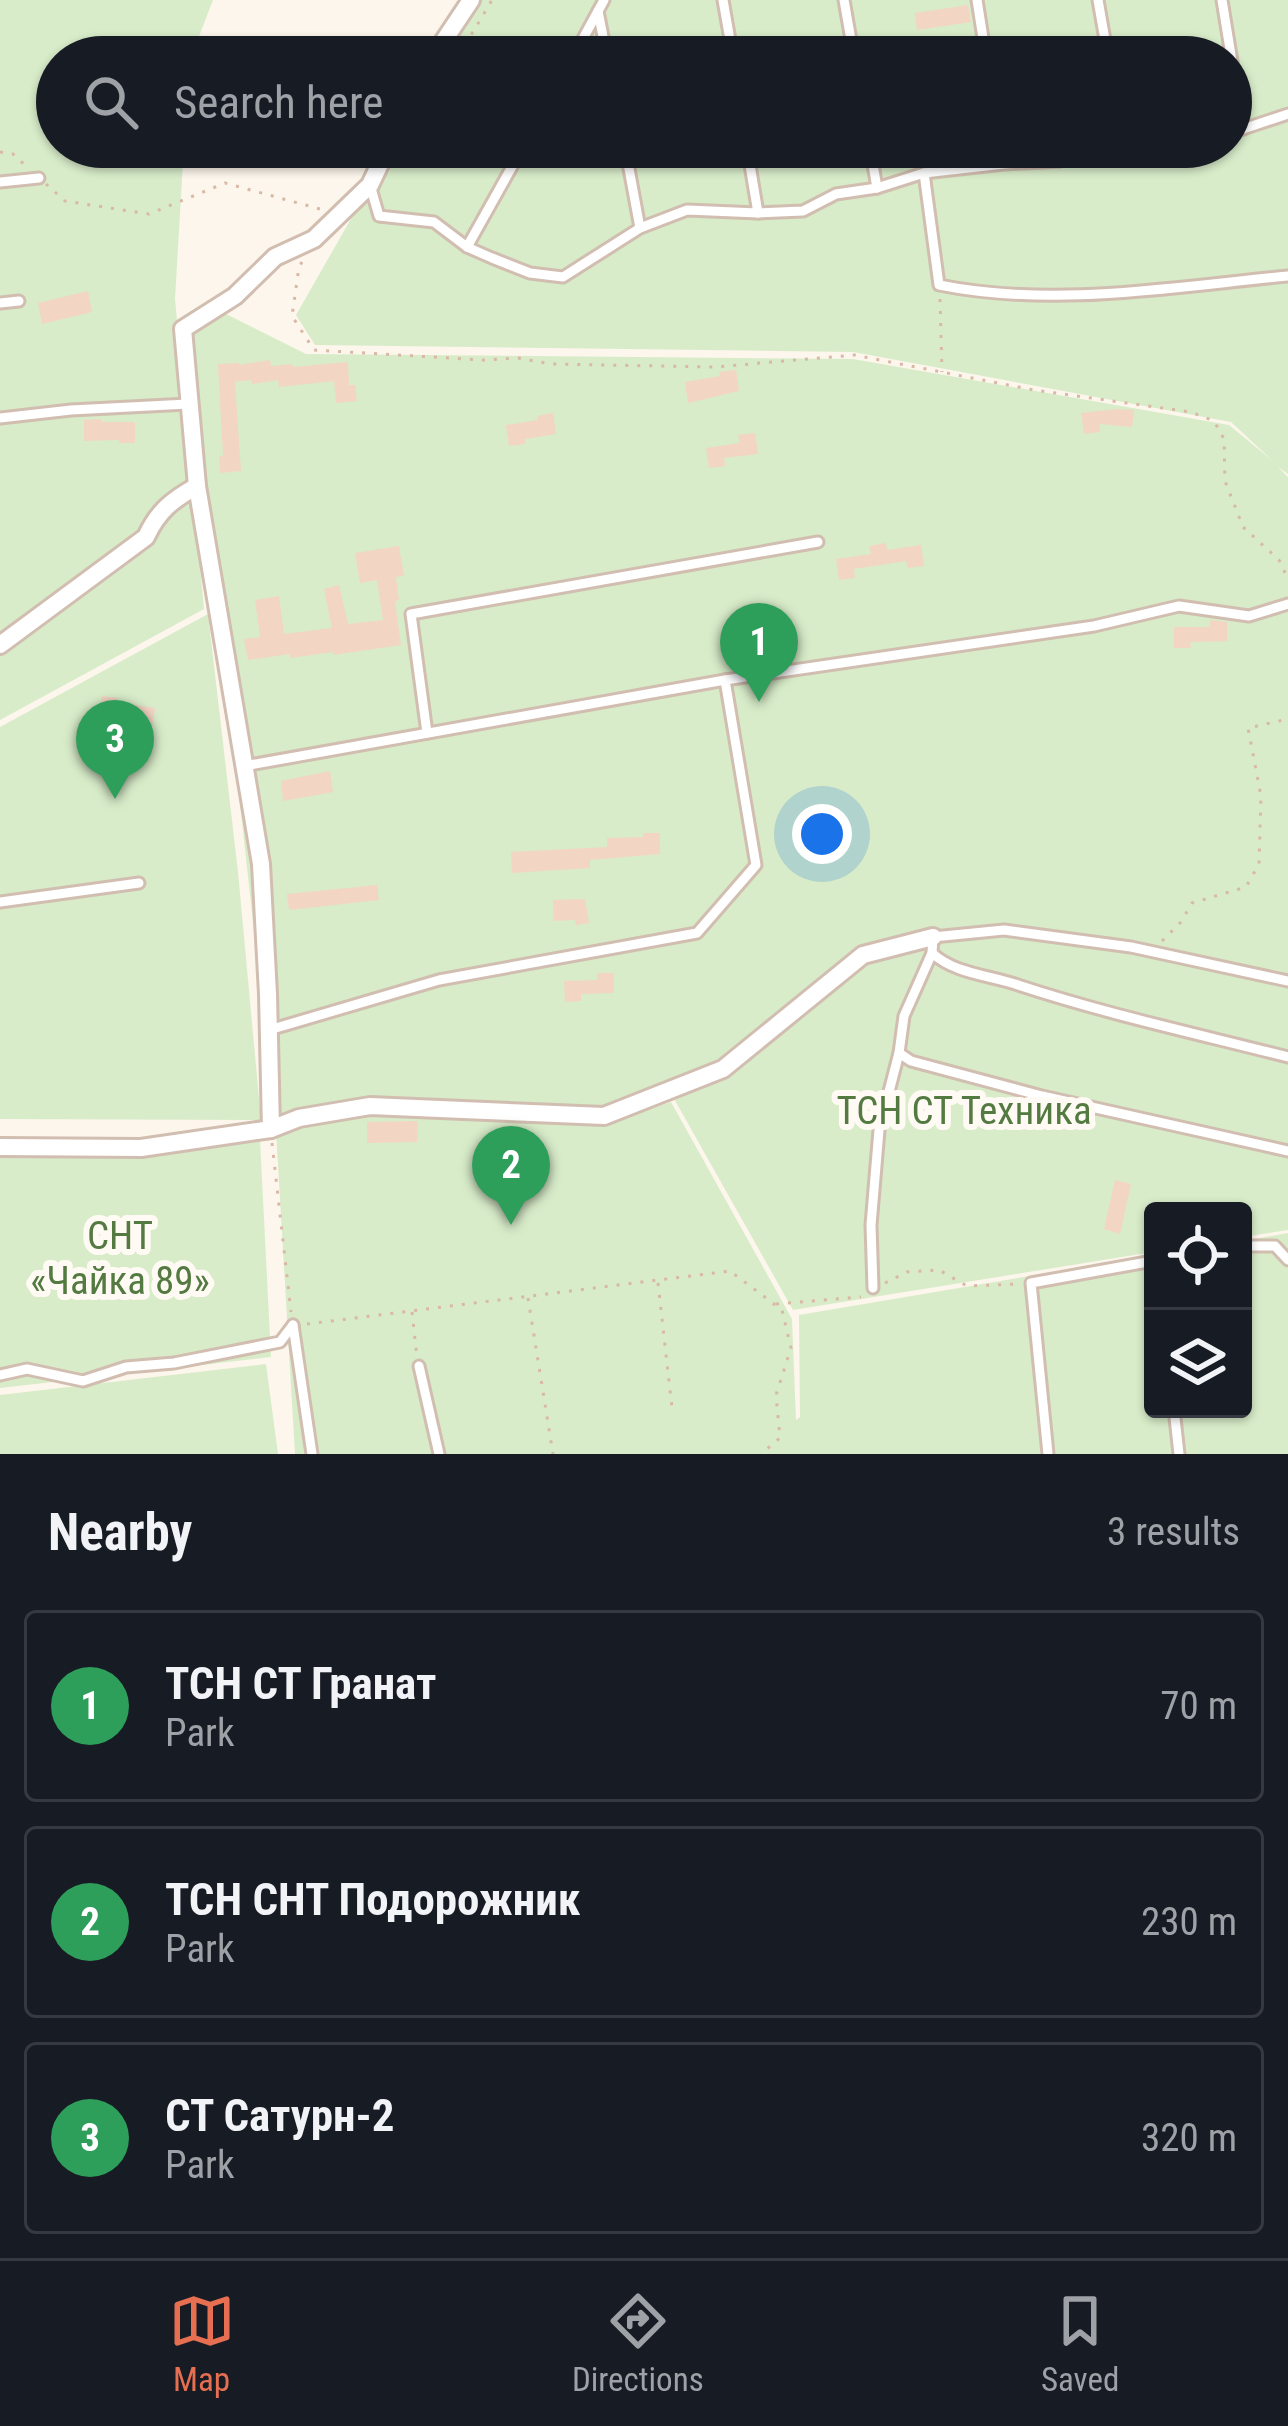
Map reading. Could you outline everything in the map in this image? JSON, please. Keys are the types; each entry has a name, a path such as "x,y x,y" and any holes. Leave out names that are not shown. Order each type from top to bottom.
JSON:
{"street":[{"path":"447,36 471,0"},
{"path":"271,1130 261,864 196,486 183,329 235,296 274,257 314,239 370,185 378,168"},
{"path":"0,645 146,537 156,516 196,486"},
{"path":"0,1148 141,1148 271,1130 298,1118 370,1106 604,1116 723,1069 863,955 932,945"}],"lane":[{"path":"723,0 729,36"},
{"path":"844,0 850,36"},
{"path":"977,0 983,36"},
{"path":"1098,0 1104,36"},
{"path":"1222,0 1226,36"},
{"path":"584,36 601,6"},
{"path":"601,6 605,36"},
{"path":"1252,124 1288,114"},
{"path":"467,247 511,168"},
{"path":"629,168 640,228"},
{"path":"750,168 758,213"},
{"path":"874,168 877,188"},
{"path":"370,185 379,216 434,222 467,247 530,273 563,277 640,228 687,210 802,211 836,194 877,188 924,173 968,168"},
{"path":"924,173 939,285 982,294 1079,296 1288,276"},
{"path":"0,182 40,178"},
{"path":"0,303 20,301"},
{"path":"0,418 188,404"},
{"path":"428,733 411,614 818,542"},
{"path":"244,766 725,680 1094,626 1179,606 1249,616 1288,604"},
{"path":"269,1030 439,980 697,933 756,865 725,680"},
{"path":"0,902 139,883"},
{"path":"932,945 1004,930 1152,951 1288,981"},
{"path":"873,1288 871,1225 879,1130 904,1016 932,945"},
{"path":"932,945 945,965 1066,1002 1288,1057"},
{"path":"899,1053 1042,1096 1288,1150"},
{"path":"1252,1246 1275,1246 1288,1261"},
{"path":"1048,1454 1031,1283 1144,1263"},
{"path":"0,1375 27,1369 83,1381 126,1367 174,1363 280,1342 293,1325"},
{"path":"293,1325 312,1454"},
{"path":"418,1366 439,1454"},
{"path":"1175,1418 1179,1454"}],"path":[{"path":"470,36 492,0"},
{"path":"0,152 13,154 65,200 149,214 225,183 339,215"},
{"path":"314,239 298,267 292,316 314,350 518,358 551,364 716,367 854,355 1034,390 1190,412 1214,421 1224,439 1225,481 1244,527 1279,560 1288,579"},
{"path":"939,285 942,372"},
{"path":"1152,951 1192,903 1246,886 1259,864 1261,796 1248,728 1288,718"},
{"path":"271,1130 293,1325 730,1271 782,1310 791,1348 776,1395 780,1438 761,1454"},
{"path":"774,1304 859,1299 907,1272 939,1270 967,1286 1031,1283"},
{"path":"658,1281 672,1408"},
{"path":"527,1296 553,1454"},
{"path":"412,1311 418,1366"}],"green space":[{"path":"0,0 213,0 199,36 36,36 36,168 183,168 175,299 204,609 0,720"},
{"path":"478,0 1288,0 1288,474 1278,467 1288,477 1288,979 1002,927 862,950 720,1065 604,1112 370,1102 275,1122 188,331 220,311 306,354 853,359 1229,425 1274,462 1231,422 853,352 315,345 296,315 380,168 1252,168 1252,36 456,36"},
{"path":"208,614 261,1120 0,1119 0,727"},
{"name":"ТСН СТ Техника","path":"1005,933 1155,956 1288,987 1288,1230 1252,1236 1252,1202 1144,1202 1144,1253 793,1310 673,1097 863,961 929,942"},
{"path":"671,1102 792,1319 796,1420 800,1417 799,1315 1144,1257 1144,1418 1252,1418 1252,1239 1288,1233 1288,1454 295,1454 276,1131 370,1110 610,1123"},
{"name":"СНТ «Чайка 89»","path":"260,1139 271,1357 0,1388 0,1141"},
{"path":"266,1364 278,1454 0,1454 0,1395"}],"building":[{"path":"968,5 971,22 917,30 915,13"},
{"path":"88,291 92,312 42,324 38,303"},
{"path":"270,360 271,366 293,367 348,362 349,385 355,385 357,401 336,403 334,381 279,387 278,380 235,382 241,471 220,473 218,364"},
{"path":"736,370 739,391 688,403 685,382"},
{"path":"1134,410 1132,427 1099,424 1100,432 1084,434 1081,413"},
{"path":"553,413 556,434 509,446 506,425"},
{"path":"84,420 135,422 135,443 84,441"},
{"path":"755,433 758,454 724,458 725,466 709,468 706,448 740,443 738,435"},
{"path":"886,543 887,550 921,545 924,566 908,568 906,561 854,569 855,578 839,580 836,559 871,554 869,546"},
{"path":"399,546 404,576 396,577 399,600 395,601 401,645 248,660 244,639 260,637 255,600 279,596 284,634 332,628 324,589 339,585 348,624 383,620 377,580 360,583 355,553"},
{"path":"1210,620 1227,622 1227,641 1190,642 1191,648 1174,648 1174,627 1210,627"},
{"path":"102,696 155,708 152,728 99,717"},
{"path":"330,771 333,792 283,801 281,781"},
{"path":"643,833 660,833 660,854 590,860 590,868 512,873 511,852 607,847 607,838 643,837"},
{"path":"377,885 379,900 289,910 287,894"},
{"path":"585,899 589,923 554,921 553,900"},
{"path":"597,973 614,973 614,993 581,994 581,1001 565,1002 564,981 597,980"},
{"path":"418,1121 417,1142 367,1143 367,1122"},
{"path":"1115,1180 1131,1184 1120,1234 1104,1229"}],"place":[{"name":"ТСН СТ Гранат","path":"759,702"},
{"name":"СТ Сатурн-2","path":"115,799"},
{"name":"ТСН СНТ Подорожник","path":"511,1225"}]}
